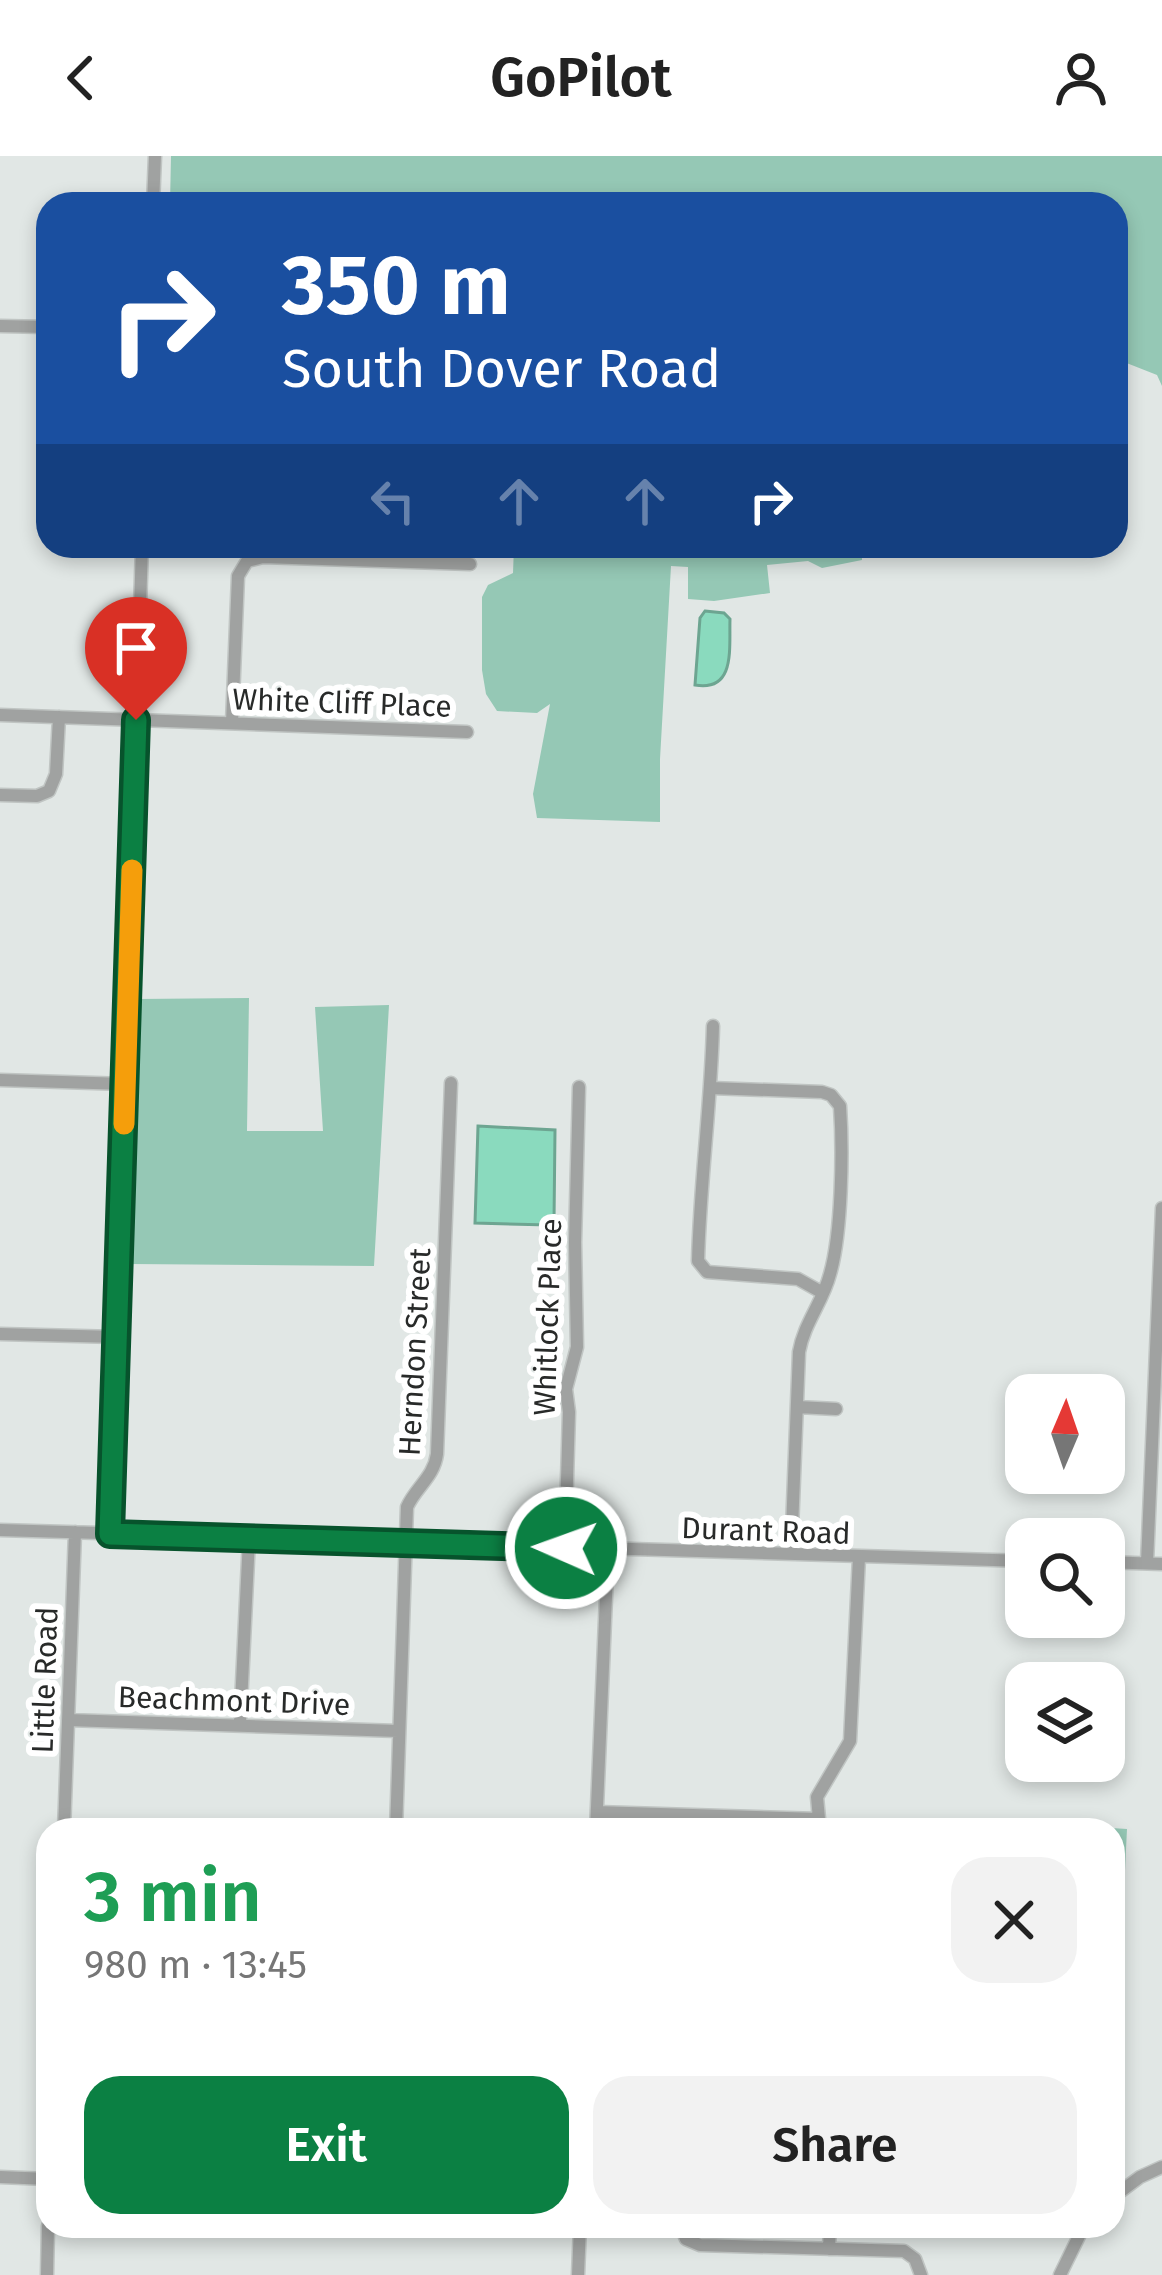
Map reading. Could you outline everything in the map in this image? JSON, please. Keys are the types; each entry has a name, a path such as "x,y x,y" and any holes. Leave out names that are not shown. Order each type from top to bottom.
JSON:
{"street":[{"path":"154,192 155,156"},
{"path":"0,326 36,327"},
{"path":"110,1534 142,558"},
{"path":"232,723 238,576 247,561 259,558"},
{"path":"293,558 470,564"},
{"name":"White Cliff Place","path":"0,715 467,732"},
{"path":"0,794 37,796 49,791 56,774 59,717"},
{"path":"713,1026 698,1261 707,1272 798,1279 824,1293"},
{"path":"0,1080 125,1084"},
{"name":"Herndon Street","path":"396,1818 406,1507 429,1478 437,1454 451,1083"},
{"name":"Whitlock Place","path":"566,1548 566,1389 577,1347 574,1242 579,1087"},
{"path":"711,1088 822,1092 838,1101 841,1113 836,1233 824,1293 801,1340 791,1555"},
{"path":"1125,1562 1155,1563 1162,1208"},
{"path":"0,1334 117,1337"},
{"path":"798,1407 836,1408"},
{"name":"Durant Road","path":"0,1530 1005,1560"},
{"name":"Little Road","path":"64,1818 75,1532"},
{"path":"240,1724 249,1539"},
{"path":"597,1818 608,1550"},
{"path":"820,1818 817,1797 850,1741 859,1557"},
{"name":"Beachmont Drive","path":"68,1720 398,1730"},
{"path":"597,1812 764,1818"},
{"path":"1125,2188 1162,2168"},
{"path":"0,2177 36,2178"},
{"path":"46,2275 48,2238"},
{"path":"578,2275 580,2238"},
{"path":"686,2238 700,2245 904,2251 915,2258 921,2275"},
{"path":"829,2238 829,2249"},
{"path":"1060,2275 1078,2238"}],"shaded area":[{"path":"171,156 1162,156 1162,386 1157,375 1128,364 1128,192 170,192"},
{"path":"514,558 862,558 822,568 808,561 767,565 770,593 714,601 688,599 688,567 671,566 660,822 537,818 533,794 550,704 537,713 497,711 486,694 482,670 482,597 488,585 513,573"},
{"path":"705,611 724,613 730,619 728,666 718,682 695,685 700,618"},
{"path":"249,998 247,1131 323,1131 315,1007 389,1005 374,1266 130,1264 137,999"},
{"path":"478,1126 555,1130 554,1222 475,1223"}],"slow traffic":[{"path":"124,1124 132,870"}],"route":[{"path":"136,720 110,1534 566,1548"}]}
